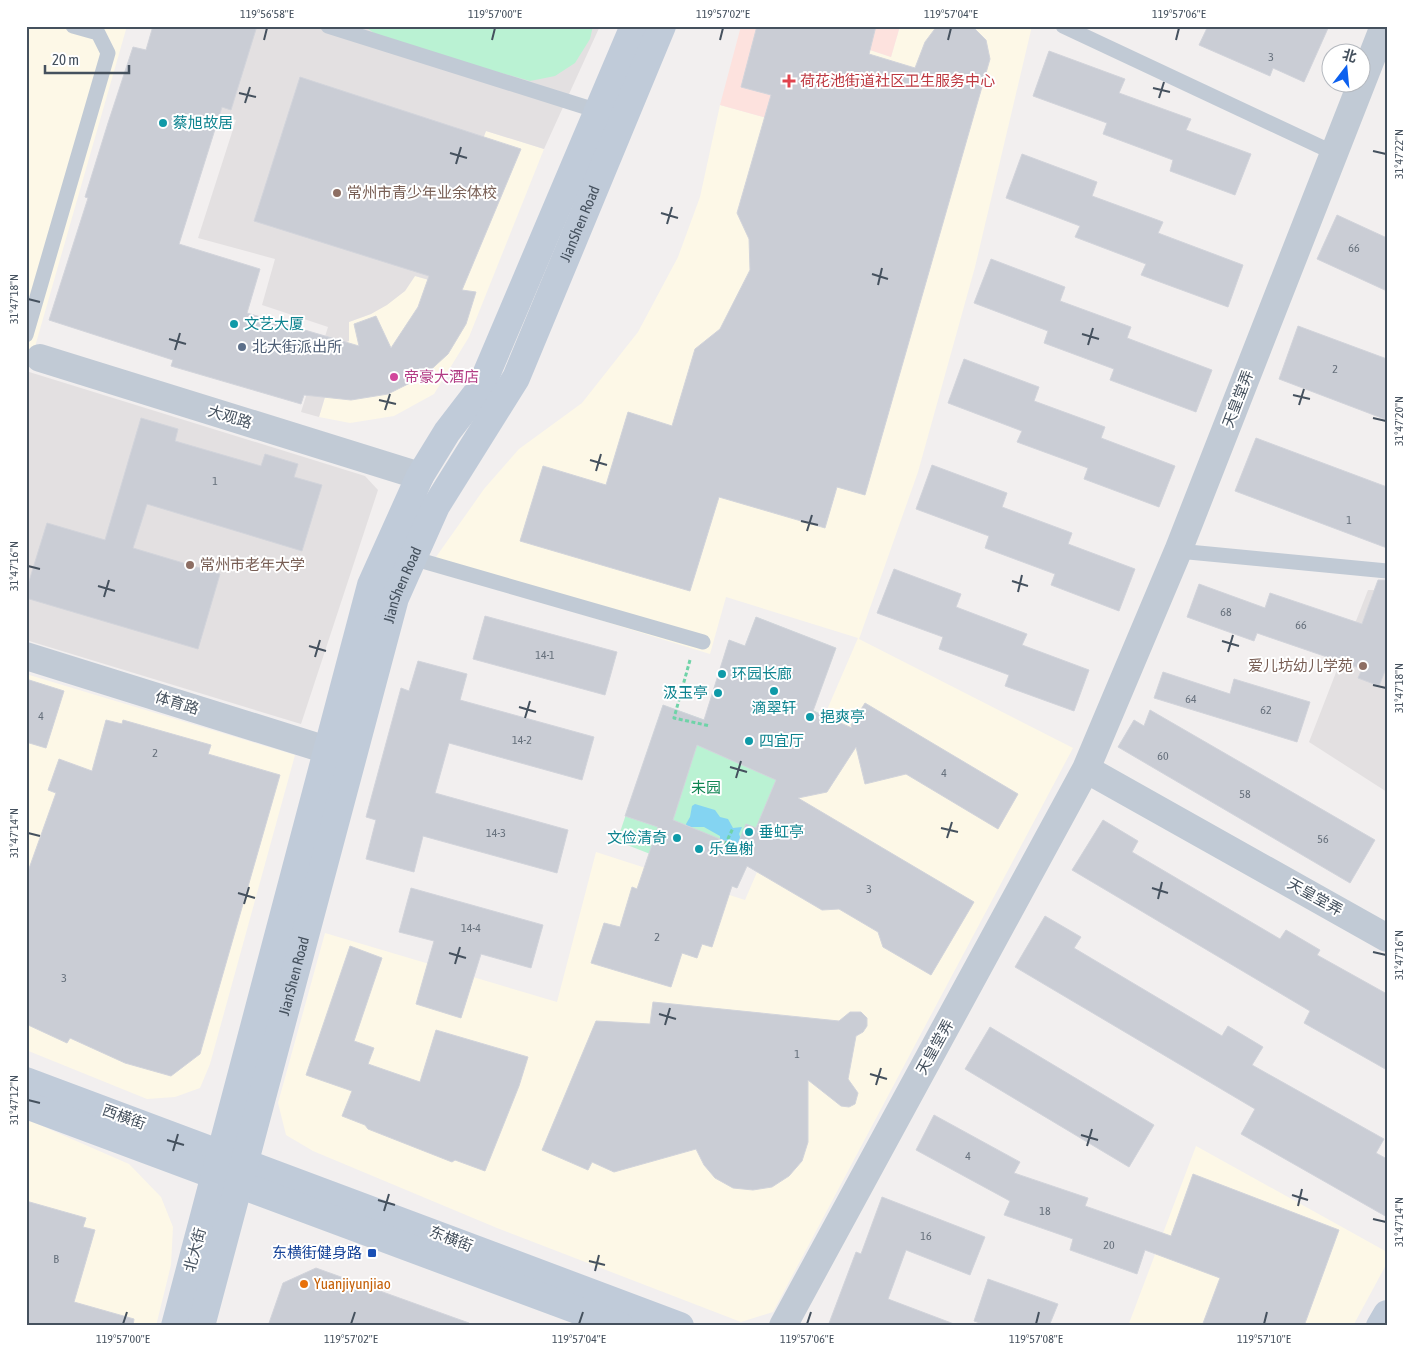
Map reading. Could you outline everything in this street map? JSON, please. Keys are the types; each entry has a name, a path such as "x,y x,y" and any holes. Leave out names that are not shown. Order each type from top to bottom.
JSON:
{"main road":[{"name":"JianShen Road","path":"231,1168 327,750 371,585 420,476 447,432 480,389 634,26"},
{"name":"JianShen Road","path":"231,1168 395,598 436,506 516,378 662,26"},
{"name":"西横街","path":"26,1081 231,1168"},
{"name":"西横街","path":"26,1105 231,1168"},
{"name":"北大街","path":"175,1326 231,1168"},
{"name":"北大街","path":"201,1326 231,1168"},
{"name":"东横街","path":"231,1168 620,1326"},
{"name":"东横街","path":"231,1168 680,1326"},
{"path":"1380,1326 1387,1314"}],"street":[{"name":"天皇堂弄","path":"783,1326 1086,769 1178,551 1384,26"},
{"name":"大观路","path":"33,356 420,476"},
{"name":"体育路","path":"26,656 327,750"},
{"name":"天皇堂弄","path":"1086,769 1387,938"}],"lane":[{"path":"26,335 108,52 98,33 73,26"},
{"path":"328,26 598,111"},
{"path":"1063,26 1334,153"},
{"path":"1178,551 1387,571"},
{"path":"412,558 699,641"}],"path":[{"path":"699,641 674,718 710,726"},
{"path":"725,845 733,828"}],"shaded area":[{"path":"26,26 127,26 28,371 26,371"},
{"name":"常州市青少年业余体校","path":"188,26 600,26 544,149 486,131 429,280 415,276 405,291 387,305 371,314 349,322 349,341 341,344 319,417 301,412 328,327 262,305 275,259 198,238 236,120 168,98"},
{"name":"荷花池街道社区卫生服务中心","path":"741,26 900,26 891,57 861,47 835,137 720,105"},
{"path":"900,26 1032,26 975,267 918,472 859,639 1073,748 773,1312 741,1322 497,1228 313,1151 286,1135 278,1103 325,933 557,1002 596,852 745,900 858,638 726,597 710,654 429,567 484,489 519,449 582,403 638,332 678,257 700,197 720,105 835,137 861,47 891,57"},
{"path":"486,131 544,149 469,337 434,394 394,416 350,423 319,417 341,344 349,341 349,322 371,314 405,291 415,276 429,280"},
{"name":"常州市老年大学","path":"26,371 365,476 378,490 301,724 26,640"},
{"name":"爱儿坊幼儿学苑","path":"1368,590 1387,590 1387,792 1309,742"},
{"path":"26,674 295,755 210,1064 200,1088 175,1097 147,1099 26,1050"},
{"path":"26,1119 129,1164 161,1197 173,1227 171,1265 156,1326 26,1326"},
{"path":"1196,1146 1387,1252 1387,1263 1353,1326 1128,1326"}],"green space":[{"path":"364,26 593,26 590,39 575,63 555,76 530,81 384,40"},
{"name":"未园","path":"756,617 836,648 813,710 819,713 806,746 789,766 737,888 617,841 663,705 705,720 729,640 745,646"}],"water":[{"path":"695,804 715,810 720,817 728,819 733,828 742,827 739,834 742,842 740,848 720,842 720,836 704,827 687,827 686,824 690,817 692,806"}],"building":[{"path":"153,26 257,26 231,110 222,107 179,244 260,269 247,313 359,346 354,324 376,316 391,348 418,307 429,276 254,221 300,77 521,149 462,290 476,292 466,324 448,354 424,376 388,394 351,400 304,395 301,404 171,366 173,360 49,320 88,198 85,197 133,47 146,50"},
{"path":"757,26 876,26 869,54 915,68 925,42 937,26 965,26 975,29 986,40 990,59 865,495 837,487 825,528 719,497 690,591 520,541 543,466 606,485 628,412 672,426 695,349 720,329 750,270 749,239 737,213 771,95 741,87"},
{"path":"1208,26 1329,26 1322,42 1320,42 1320,46 1304,82 1273,68 1270,76 1199,45"},
{"path":"1049,51 1125,79 1119,93 1191,119 1186,130 1251,154 1235,195 1170,171 1173,160 1103,134 1107,123 1033,96"},
{"path":"1022,154 1097,182 1092,196 1163,222 1158,233 1243,265 1228,307 1141,275 1146,264 1075,237 1080,226 1006,198"},
{"path":"1337,215 1387,238 1387,291 1317,259"},
{"path":"991,259 1065,287 1060,301 1131,327 1127,338 1212,370 1196,412 1110,380 1114,369 1044,343 1048,331 974,303"},
{"path":"1298,326 1387,359 1387,420 1279,379"},
{"path":"964,359 1039,387 1034,401 1105,427 1101,438 1175,466 1159,507 1084,479 1088,468 1017,442 1022,431 948,403"},
{"path":"141,418 178,429 175,441 261,466 265,454 298,464 294,477 322,485 302,551 147,504 133,548 220,574 198,649 26,598 26,591 47,523 105,540"},
{"path":"1256,438 1387,487 1387,548 1235,491"},
{"path":"932,465 1007,493 1002,507 1072,533 1068,544 1135,569 1119,611 1051,585 1055,574 985,548 989,536 916,509"},
{"path":"894,569 961,594 956,607 1027,634 1022,645 1089,670 1074,711 1005,686 1009,675 939,649 943,637 877,613"},
{"path":"1378,580 1387,580 1387,666 1379,686 1358,678 1362,669 1257,633 1254,641 1187,617 1199,584 1265,608 1270,593 1362,624"},
{"path":"485,616 617,652 605,695 473,659"},
{"path":"756,617 836,648 813,711 852,728 851,725 865,703 1018,794 998,829 906,774 865,784 856,747 827,792 798,798 974,902 931,975 883,947 878,932 839,909 822,910 747,866 737,888 732,886 712,947 702,944 697,958 682,953 671,987 591,963 604,923 620,927 632,887 637,889 658,827 625,816 663,705 704,720 729,640 745,646","holes":["697,745 776,780 756,828 746,824 737,846 673,820"]},
{"path":"418,661 467,674 460,700 594,737 582,780 449,743 435,793 568,830 557,873 423,836 414,872 366,859 376,820 366,817 401,688 409,691"},
{"path":"1163,672 1230,694 1234,679 1310,702 1297,742 1154,698"},
{"path":"26,679 64,691 46,748 26,742"},
{"path":"1150,710 1375,840 1350,883 1118,747 1134,720 1144,726"},
{"path":"106,720 122,724 123,720 211,745 208,754 280,775 200,1054 171,1076 125,1063 70,1038 67,1043 26,1024 26,877 56,793 48,790 59,759 92,771"},
{"path":"1103,820 1138,841 1132,852 1280,939 1286,930 1320,950 1317,955 1387,994 1387,1070 1304,1023 1310,1011 1072,870"},
{"path":"411,888 543,925 531,968 481,954 461,1018 416,1004 434,941 399,932"},
{"path":"1045,916 1081,937 1074,948 1222,1036 1228,1026 1263,1047 1252,1065 1384,1139 1376,1153 1387,1159 1387,1217 1241,1134 1255,1109 1015,967"},
{"path":"350,946 382,958 354,1041 374,1048 368,1064 420,1082 436,1030 528,1057 519,1086 485,1171 455,1160 452,1162 368,1129 365,1125 342,1116 352,1091 306,1075"},
{"path":"653,1002 839,1021 850,1012 861,1012 867,1018 867,1026 863,1032 856,1036 848,1079 858,1093 855,1104 849,1107 841,1106 808,1080 808,1142 802,1161 789,1176 772,1187 753,1190 733,1188 715,1178 704,1165 696,1149 614,1172 592,1162 588,1170 542,1150 596,1021 650,1024"},
{"path":"990,1027 1154,1125 1129,1167 965,1069"},
{"path":"934,1115 1020,1162 1014,1173 1088,1198 1085,1206 1171,1236 1193,1174 1339,1230 1304,1326 1202,1326 1220,1278 1145,1250 1137,1274 1070,1250 1073,1239 1004,1215 1010,1201 916,1150"},
{"path":"882,1197 985,1237 970,1275 906,1250 888,1299 954,1324 953,1326 828,1326 856,1252 861,1254"},
{"path":"26,1201 86,1218 83,1227 95,1230 74,1302 134,1319 133,1326 26,1326"},
{"path":"316,1268 469,1323 468,1326 268,1326 283,1283"},
{"path":"988,1279 1058,1304 1049,1326 989,1326 974,1321"}],"place":[{"name":"荷花池街道社区卫生服务中心","path":"789,81"},
{"name":"蔡旭故居","path":"163,123"},
{"name":"常州市青少年业余体校","path":"337,193"},
{"name":"文艺大厦","path":"234,324"},
{"name":"北大街派出所","path":"242,347"},
{"name":"帝豪大酒店","path":"394,377"},
{"name":"常州市老年大学","path":"190,565"},
{"name":"爱儿坊幼儿学苑","path":"1363,666"},
{"name":"环园长廊","path":"722,674"},
{"name":"滴翠轩","path":"774,691"},
{"name":"汲玉亭","path":"718,693"},
{"name":"挹爽亭","path":"810,717"},
{"name":"四宜厅","path":"749,741"},
{"name":"垂虹亭","path":"749,832"},
{"name":"文俭清奇","path":"677,838"},
{"name":"乐鱼榭","path":"699,849"},
{"name":"东横街健身路","path":"372,1253"},
{"name":"Yuanjiyunjiao","path":"304,1284"}]}
